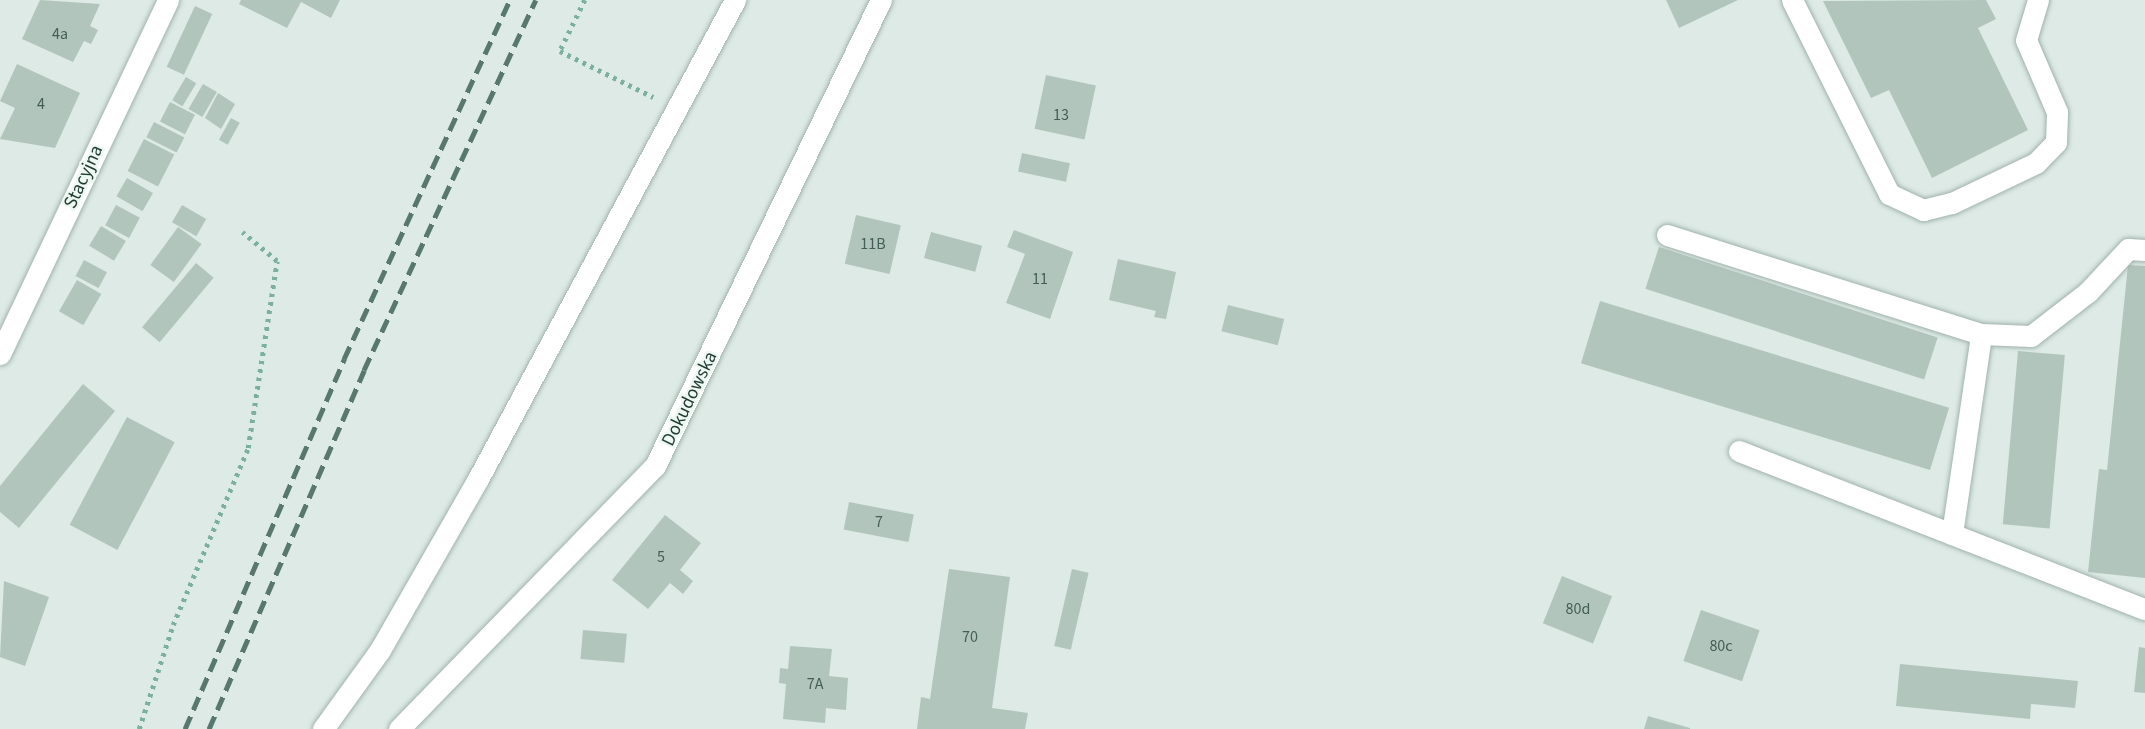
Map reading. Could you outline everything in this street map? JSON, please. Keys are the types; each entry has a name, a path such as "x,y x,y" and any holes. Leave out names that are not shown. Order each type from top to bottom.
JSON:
{"street":[{"name":"Stacyjna","path":"0,354 168,0"},
{"path":"323,729 380,650 478,479 735,0"},
{"name":"Dokudowska","path":"399,729 655,466 881,0"},
{"path":"1793,0 1889,194 1923,210 1952,203 2036,163 2056,142 2057,112 2026,40 2038,0"},
{"path":"1667,235 1981,334 2031,336 2088,292 2128,249 2145,250"},
{"path":"1952,534 1981,334"},
{"path":"1739,451 2145,609"}],"path":[{"path":"585,0 560,51 661,101"},
{"path":"139,729 173,625 248,449 277,261 242,232"}],"building":[{"path":"40,0 100,4 90,26 98,30 91,44 84,41 73,62 22,39"},
{"path":"241,0 340,0 331,18 301,2 287,28 239,4"},
{"path":"1666,0 1738,0 1679,28"},
{"path":"1986,0 1996,19 1978,28 2028,130 1932,178 1889,90 1871,98 1823,1"},
{"path":"195,6 212,14 184,75 167,67"},
{"path":"17,64 80,93 55,148 0,139 15,108 0,101"},
{"path":"1046,75 1096,86 1084,139 1035,129"},
{"path":"186,77 196,83 182,106 172,100"},
{"path":"203,84 217,92 202,117 188,109"},
{"path":"218,93 235,104 221,129 205,118"},
{"path":"170,102 195,115 185,134 160,122"},
{"path":"231,118 240,123 228,145 219,140"},
{"path":"154,122 184,137 177,153 146,137"},
{"path":"144,139 174,154 158,187 128,171"},
{"path":"1022,153 1070,163 1066,182 1018,172"},
{"path":"127,178 153,193 142,211 116,196"},
{"path":"116,205 140,218 129,238 105,225"},
{"path":"182,205 206,219 196,236 172,222"},
{"path":"856,215 901,225 890,274 845,264"},
{"path":"101,226 126,241 114,261 89,246"},
{"path":"178,227 201,244 174,282 150,265"},
{"path":"1014,230 1073,252 1050,319 1006,303 1025,254 1007,247"},
{"path":"931,232 982,246 975,272 924,258"},
{"path":"1659,247 1938,338 1924,379 1645,289"},
{"path":"1118,259 1176,272 1166,319 1154,317 1156,311 1109,300"},
{"path":"84,260 107,272 99,288 76,276"},
{"path":"196,263 214,278 160,342 142,327"},
{"path":"2128,265 2145,266 2145,578 2088,572 2099,469 2107,470"},
{"path":"77,280 101,294 83,325 59,311"},
{"path":"1600,301 1949,408 1930,470 1581,363"},
{"path":"1228,305 1284,319 1278,345 1221,331"},
{"path":"2018,351 2065,355 2050,528 2003,524"},
{"path":"83,384 115,411 19,528 0,512 0,486"},
{"path":"127,417 175,442 117,550 70,525"},
{"path":"849,502 914,515 908,542 844,529"},
{"path":"665,515 701,543 680,570 693,581 683,594 670,583 648,609 612,580"},
{"path":"949,569 1010,577 992,708 1028,713 1025,729 917,729 921,697 930,699"},
{"path":"1072,569 1089,573 1071,650 1054,646"},
{"path":"1562,576 1612,596 1593,644 1543,623"},
{"path":"4,581 49,597 25,666 0,657"},
{"path":"1701,610 1760,630 1742,681 1683,661"},
{"path":"583,630 627,634 624,663 580,659"},
{"path":"790,646 832,649 829,676 848,678 846,710 826,708 825,723 783,719 786,684 779,683 780,668 788,669"},
{"path":"2139,647 2145,648 2145,693 2134,692"},
{"path":"1900,664 2078,681 2075,708 2031,704 2030,719 1896,706"},
{"path":"1648,716 1690,728 1690,729 1644,729"}],"railway":[{"path":"185,729 344,359 510,0"},
{"path":"209,729 364,370 536,0"}]}
